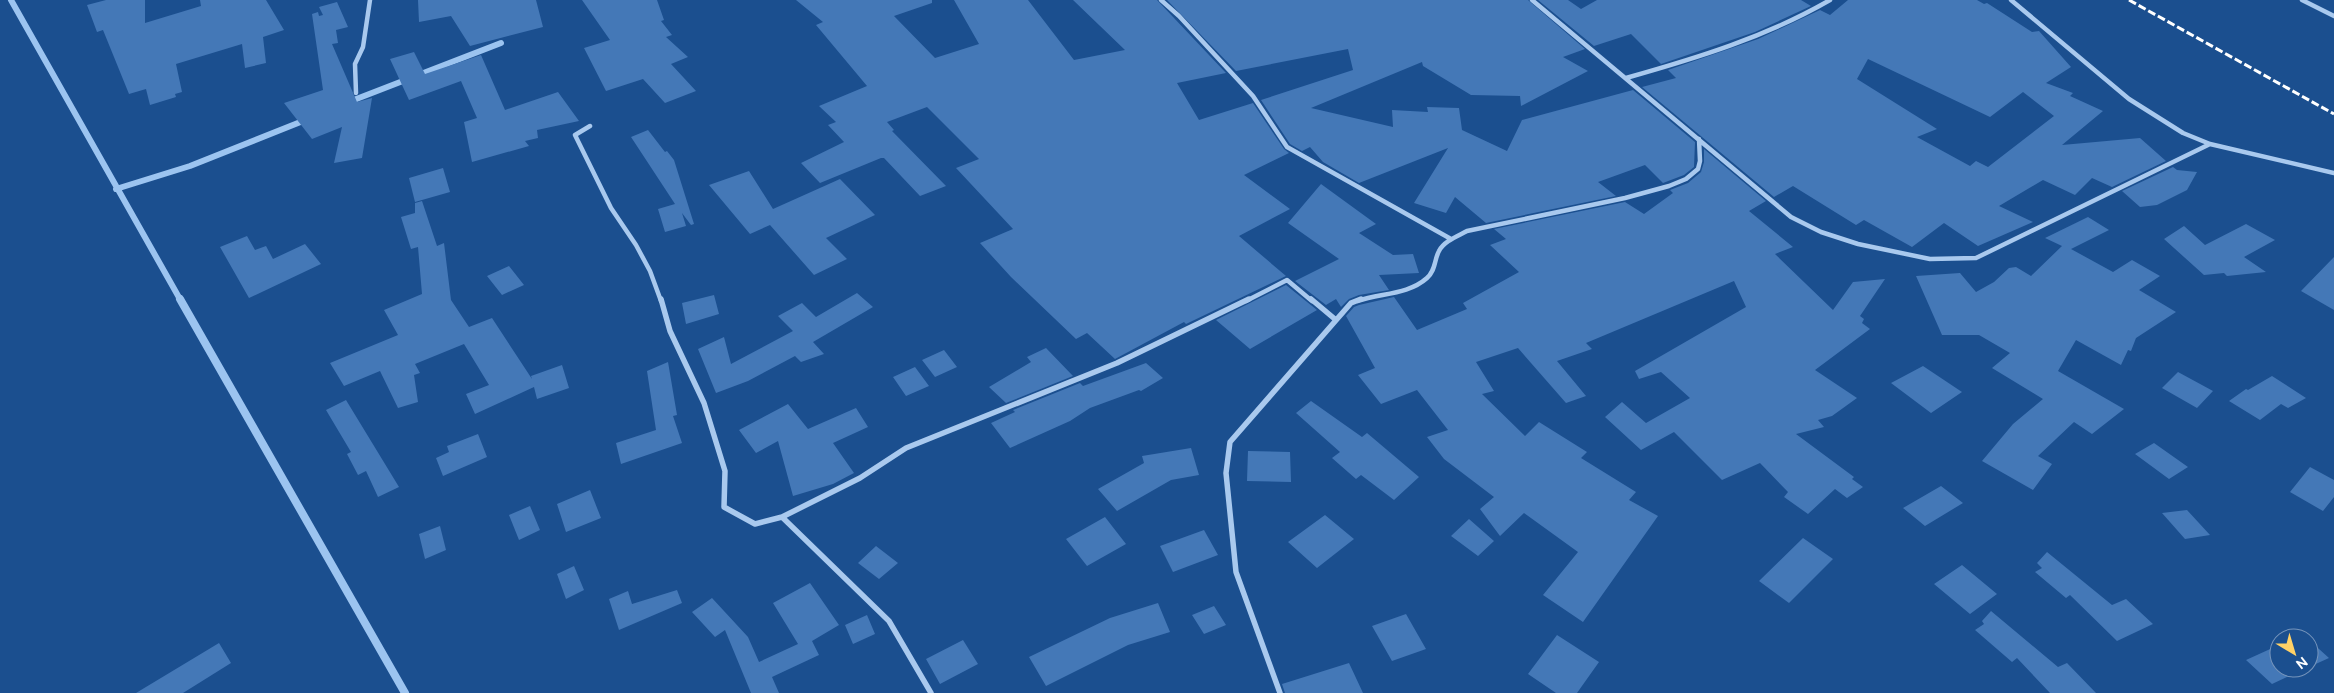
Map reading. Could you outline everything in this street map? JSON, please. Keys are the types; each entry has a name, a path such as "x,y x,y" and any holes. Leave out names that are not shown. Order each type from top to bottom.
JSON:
{"street":[{"path":"356,93 355,64 363,47 370,0"},
{"path":"1161,0 1179,16 1253,96 1287,147 1374,193 1451,239"},
{"path":"1532,0 1791,217 1821,232 1858,244 1930,259 1976,258 2210,144"},
{"path":"1626,78 1679,64 1751,39 1796,19 1830,0"},
{"path":"2011,0 2129,99 2183,133 2210,144 2334,172"},
{"path":"2302,0 2334,16"},
{"path":"590,126 575,134 611,208 636,245 650,271 664,306 670,331 704,403 725,471 724,507 755,524 782,517 860,478 906,448 1116,363 1189,330 1287,280 1336,320"},
{"path":"1280,693 1236,572 1226,474 1230,442 1351,303 1363,298 1398,292 1418,285 1431,275 1438,262 1439,250 1451,239 1477,229 1623,198 1689,177 1698,170 1700,162 1699,139"},
{"path":"782,517 889,621 931,693"}],"building":[{"path":"106,0 145,0 145,23 201,6 200,0 266,0 284,30 263,37 266,63 245,68 242,44 176,64 182,92 175,94 176,97 150,105 146,89 129,94 103,30 97,32 87,5"},
{"path":"418,0 536,0 543,27 470,46 451,16 419,22"},
{"path":"582,0 657,0 664,20 661,21 672,35 666,37 688,57 671,64 696,91 665,103 643,79 606,91 584,48 610,40"},
{"path":"796,0 932,0 932,3 894,16 935,58 979,44 954,0 1028,0 1074,60 1125,50 1073,0 1157,0 1226,73 1177,83 1199,120 1253,103 1284,149 1289,153 1244,175 1290,209 1239,236 1286,276 1186,324 1184,322 1115,359 1087,333 1076,339 1011,277 980,243 1013,229 956,168 979,159 927,107 887,122 894,130 892,131 946,186 920,196 884,158 820,183 801,163 844,142 828,125 836,122 819,106 867,86 816,25 823,22"},
{"path":"1167,0 1528,0 1585,49 1563,57 1588,71 1521,106 1520,96 1471,95 1423,66 1422,62 1311,108 1393,127 1392,110 1428,112 1427,107 1459,108 1462,130 1507,151 1522,120 1633,90 1695,142 1694,167 1684,175 1663,183 1645,165 1598,182 1616,196 1486,223 1455,197 1446,213 1414,203 1448,148 1359,183 1323,162 1310,147 1302,151 1290,144 1261,100 1353,70 1348,49 1236,71"},
{"path":"1538,0 1568,0 1581,9 1597,0 1801,0 1811,6 1755,32 1661,64 1631,34 1594,46"},
{"path":"1848,0 1977,0 1984,4 1987,3 2032,32 2039,31 2071,67 2046,83 2073,93 2070,96 2103,111 2062,145 2140,138 2166,161 2112,187 2092,178 2075,195 2043,180 1999,206 2033,222 1978,246 1944,223 1912,247 1864,220 1856,225 1793,186 1774,197 1642,87 1676,78 1668,70 1758,39 1820,10 1830,15","holes":["1868,59 1990,117 2023,92 2054,116 1988,167 1976,161 1970,166 1917,137 1937,129 1857,79"]},
{"path":"337,2 348,27 336,30 338,43 332,44 357,102 372,98 362,158 334,163 342,127 312,139 284,103 323,90 312,14 318,12 319,16 323,15 319,7"},
{"path":"414,52 425,74 481,55 505,110 558,92 579,121 537,130 538,138 525,141 529,146 472,162 464,122 477,118 461,81 409,100 390,59"},
{"path":"648,130 665,152 667,151 674,160 694,224 691,225 682,213 686,226 665,232 658,209 675,204 631,137"},
{"path":"1704,149 1766,201 1749,211 1793,247 1775,254 1833,310 1853,282 1885,279 1860,316 1864,319 1862,323 1870,329 1815,370 1857,398 1832,416 1818,420 1824,427 1796,434 1854,477 1852,479 1863,487 1847,498 1835,489 1808,514 1784,497 1788,492 1760,463 1722,480 1674,432 1641,450 1605,417 1622,402 1646,423 1690,398 1661,372 1639,379 1635,371 1746,307 1734,281 1586,343 1592,349 1557,361 1586,396 1566,403 1518,348 1476,362 1494,391 1482,394 1525,436 1539,422 1587,452 1581,458 1636,492 1629,500 1658,516 1583,622 1543,595 1578,552 1524,513 1500,536 1480,509 1494,497 1444,459 1427,437 1448,430 1417,390 1381,404 1358,375 1375,368 1346,316 1354,307 1359,305 1394,297 1417,330 1467,309 1463,303 1519,272 1490,245 1506,239 1494,229 1625,202 1644,214 1673,193 1670,190 1688,183 1701,172 1704,162"},
{"path":"2173,167 2177,170 2197,172 2187,190 2157,205 2140,207 2122,191"},
{"path":"443,168 450,192 415,202 409,178"},
{"path":"749,171 773,209 840,179 875,215 826,238 847,259 814,275 770,225 750,234 709,185"},
{"path":"1321,184 1376,224 1359,233 1393,255 1413,254 1419,273 1379,275 1389,290 1359,295 1349,299 1341,307 1336,299 1326,305 1295,281 1339,259 1288,223"},
{"path":"422,201 437,246 444,243 451,300 469,327 492,318 532,379 531,376 562,365 569,388 537,399 534,387 475,414 466,394 489,385 464,344 415,364 420,373 414,375 418,402 398,408 380,371 344,386 330,363 398,335 384,310 422,294 418,247 411,249 401,217 415,213 415,203"},
{"path":"2088,217 2109,230 2071,249 2113,272 2132,260 2160,276 2139,290 2176,312 2136,338 2131,351 2128,350 2121,365 2076,340 2058,371 2124,409 2092,434 2074,422 2038,456 2052,464 2033,490 1982,461 2013,424 2043,399 1992,368 2010,353 1979,335 1942,335 1916,276 1960,273 1976,292 1994,282 2009,268 2016,267 2031,276 2062,246 2045,238"},
{"path":"2246,224 2275,240 2244,257 2266,272 2227,276 2224,273 2204,275 2164,239 2184,226 2205,245"},
{"path":"247,236 255,250 266,246 273,259 305,244 321,264 249,298 220,247"},
{"path":"2334,257 2334,310 2301,291"},
{"path":"509,266 524,285 502,295 487,276"},
{"path":"1286,285 1317,310 1250,349 1216,320"},
{"path":"857,293 873,307 813,342 824,354 801,362 795,356 748,381 716,393 698,349 724,337 731,364 793,331 778,316 802,303 816,317"},
{"path":"714,295 719,314 686,324 682,303"},
{"path":"1046,348 1073,376 1006,403 989,387 1031,362 1027,357"},
{"path":"944,350 957,367 935,377 922,360"},
{"path":"668,362 677,415 673,416 682,443 621,464 616,443 656,430 647,371"},
{"path":"1146,363 1163,378 1141,391 1139,390 1090,408 1070,421 1010,448 991,423 1015,412 1013,410 1080,383 1083,386"},
{"path":"1923,366 1962,392 1931,413 1891,383"},
{"path":"915,367 929,386 906,396 893,377"},
{"path":"2178,372 2213,391 2197,408 2162,388"},
{"path":"2272,376 2306,398 2288,408 2281,404 2260,420 2229,401 2246,389 2248,390"},
{"path":"346,400 399,487 378,497 366,471 358,475 347,454 351,452 326,410"},
{"path":"1311,401 1362,437 1367,433 1419,477 1394,500 1361,475 1356,479 1332,458 1340,452 1296,413"},
{"path":"788,404 808,429 856,408 868,427 833,443 854,473 833,484 793,496 778,441 756,453 739,430"},
{"path":"478,434 487,457 443,476 436,458 449,452 447,446"},
{"path":"2154,443 2188,467 2169,479 2135,454"},
{"path":"1191,448 1199,475 1171,480 1117,511 1098,489 1144,463 1142,456"},
{"path":"1248,451 1290,452 1291,482 1247,481"},
{"path":"2310,467 2334,480 2334,497 2323,511 2290,492"},
{"path":"1941,486 1963,503 1925,526 1903,508"},
{"path":"590,490 601,518 566,532 557,504"},
{"path":"530,506 540,530 519,540 509,515"},
{"path":"2187,510 2210,535 2185,539 2162,513"},
{"path":"1325,515 1354,539 1317,568 1288,542"},
{"path":"1105,517 1126,544 1087,566 1066,539"},
{"path":"1469,519 1494,541 1478,556 1451,536"},
{"path":"440,526 446,550 425,559 419,534"},
{"path":"1204,530 1218,555 1173,572 1160,546"},
{"path":"1803,538 1833,559 1789,603 1759,581"},
{"path":"876,546 898,563 879,579 858,563"},
{"path":"2047,552 2112,605 2126,599 2153,624 2117,641 2070,595 2066,598 2035,572 2042,568 2037,563"},
{"path":"1962,565 1997,594 1970,614 1934,584"},
{"path":"574,566 584,590 566,599 557,574"},
{"path":"810,583 839,625 812,641 819,655 772,677 779,693 751,693 725,630 715,637 692,612 712,598 748,637 759,662 798,644 773,603"},
{"path":"677,590 682,603 619,630 609,599 628,591 632,604"},
{"path":"1158,603 1170,632 1128,645 1046,686 1029,657 1110,618"},
{"path":"1214,606 1226,625 1204,634 1192,615"},
{"path":"1991,611 2058,667 2067,663 2096,693 2050,693 2017,658 2012,662 1975,630 1984,624 1982,621"},
{"path":"1406,614 1426,649 1392,661 1372,626"},
{"path":"867,615 875,634 853,644 845,625"},
{"path":"1557,635 1599,662 1577,693 1556,693 1528,674"},
{"path":"963,640 978,664 940,684 926,659"},
{"path":"219,643 231,663 183,693 136,693"},
{"path":"2319,649 2329,658 2319,662"},
{"path":"2269,650 2269,678 2285,678 2272,684 2246,660"},
{"path":"1349,663 1363,693 1285,693 1282,684"}],"waterway":[{"path":"11,0 117,189"},
{"path":"346,103 501,43"},
{"path":"117,189 190,166 308,119"},
{"path":"117,189 181,301"},
{"path":"180,299 405,693"}],"railway":[{"path":"2129,0 2334,114"}]}
